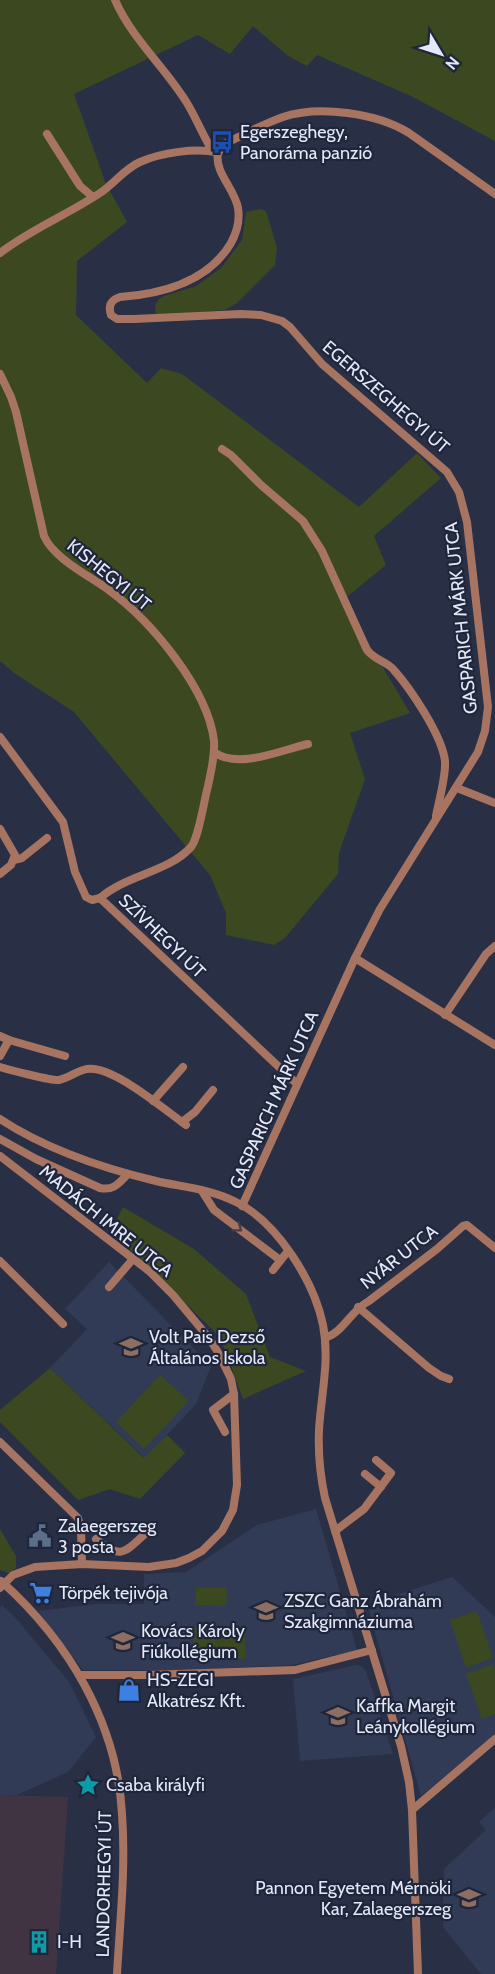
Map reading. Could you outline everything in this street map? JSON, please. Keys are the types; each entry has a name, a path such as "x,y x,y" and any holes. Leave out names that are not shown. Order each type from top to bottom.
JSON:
{"street":[{"path":"115,0 140,42 187,102 209,145 209,151"},
{"path":"0,253 33,231 101,193 130,167 140,162 178,153 209,151 218,153 224,144 286,116 322,112 386,121 402,128 495,194"},
{"path":"47,134 80,186 93,197"},
{"name":"EGERSZEGHEGYI ÚT","path":"218,153 218,164 238,207 237,227 229,247 212,266 191,280 172,288 114,300 110,305 111,315 117,319 142,319 252,314 273,317 282,321 322,364 441,466 455,483 459,492"},
{"name":"KISHEGYI ÚT","path":"0,374 16,412 44,536 48,543 61,556 121,600 174,656 192,682 212,729 214,752 195,838 189,849 164,865 114,886 100,898"},
{"path":"222,449 303,521 322,551 368,650 372,656 396,672 434,728 445,763 436,820"},
{"name":"GASPARICH MÁRK UTCA","path":"418,1974 409,1782 372,1650 325,1498 319,1459 319,1430 326,1360 325,1338 314,1296 288,1251 269,1227 243,1206 355,958 380,909 472,764 482,741 488,719 488,707 467,522 459,492"},
{"name":"SZÍVHEGYI ÚT","path":"0,737 63,822 75,872 86,897 92,900 100,898 297,1084"},
{"path":"214,752 224,758 249,759 308,744"},
{"path":"457,788 495,803"},
{"path":"0,829 12,848 15,855 14,860"},
{"path":"0,874 14,860 22,858 46,838"},
{"path":"445,1015 486,954 495,946"},
{"path":"355,958 495,1045"},
{"path":"0,1036 65,1056"},
{"path":"0,1056 9,1040"},
{"path":"0,1067 58,1080 81,1070 91,1068 100,1070 119,1078 184,1123 213,1090"},
{"path":"153,1101 183,1067"},
{"path":"0,1120 53,1147 96,1164 128,1174 220,1195 243,1206"},
{"path":"0,1139 36,1159 107,1190 114,1187 128,1174"},
{"name":"MADÁCH IMRE UTCA","path":"0,1156 161,1282 208,1338 226,1367 234,1394 237,1497 228,1521 213,1541 202,1551 189,1558 162,1566 82,1564 28,1568 1,1584"},
{"path":"202,1191 214,1210 280,1260"},
{"name":"NYÁR UTCA","path":"325,1338 333,1336 358,1307 437,1249 463,1226 467,1225 474,1229 495,1248"},
{"path":"273,1270 288,1251"},
{"path":"110,1287 133,1259"},
{"path":"0,1261 63,1324"},
{"path":"358,1307 429,1368 449,1378"},
{"path":"225,1432 213,1410 234,1394"},
{"path":"0,1442 78,1518 81,1530 82,1564"},
{"path":"335,1531 364,1509 391,1473 376,1460"},
{"path":"365,1474 381,1487"},
{"path":"96,1539 111,1551 123,1552 146,1533"},
{"name":"LANDORHEGYI ÚT","path":"1,1584 24,1602 52,1635 80,1675 98,1711 108,1739 121,1796 123,1835 117,1974"},
{"path":"80,1675 295,1670 372,1650"},
{"path":"412,1810 495,1739"}],"shaded area":[{"name":"Volt Pais Dezső Általános Iskola","path":"109,1262 211,1366 196,1404 145,1458 50,1368 87,1329 65,1309"},
{"name":"ZSZC Ganz Ábrahám Szakgimnáziuma","path":"316,1509 357,1650 292,1665 185,1670 83,1670 38,1611 96,1604 144,1604 144,1574 186,1572 257,1525"},
{"path":"452,1577 495,1617 495,1735 421,1796 369,1611 383,1599"},
{"path":"2,1605 69,1682 96,1737 68,1772 17,1795 0,1795 0,1607"},
{"name":"Kaffka Margit Leánykollégium","path":"356,1665 362,1666 366,1671 393,1754 300,1761 293,1679"},
{"path":"0,1795 68,1797 56,1974 0,1974"},
{"name":"Pannon Egyetem Mérnöki Kar, Zalaegerszeg","path":"495,1808 495,1974 481,1974 443,1927 444,1869 486,1830 479,1822"}],"green space":[{"path":"0,0 495,0 495,141 411,96 317,55 307,66 288,56 253,26 230,54 198,35 74,94 106,184 127,222 77,261 76,315 147,383 161,368 182,374 359,507 417,453 441,478 374,536 386,565 343,600 410,713 350,733 365,779 339,853 338,874 285,938 274,945 226,935 226,913 210,875 74,712 14,673 0,661"},
{"path":"260,209 266,211 277,248 275,265 237,303 225,310 162,315 156,313 155,306 158,300 196,286 221,268 242,240 246,212"},
{"path":"123,1207 194,1249 246,1294 270,1357 306,1371 243,1399 220,1337 111,1231"},
{"path":"50,1368 144,1458 167,1435 185,1453 140,1499 110,1489 78,1500 0,1422 0,1410"},
{"path":"160,1375 189,1401 144,1449 116,1422"},
{"path":"0,1529 16,1556 16,1568 9,1573 0,1570"},
{"path":"196,1587 227,1588 226,1606 195,1605"},
{"path":"477,1611 493,1658 466,1668 450,1620"},
{"path":"193,1627 245,1627 245,1659 193,1659"},
{"path":"493,1664 495,1714 482,1719 466,1674"}],"place":[{"name":"Egerszeghegy, Panoráma panzió","path":"222,142"},
{"name":"Volt Pais Dezső Általános Iskola","path":"131,1347"},
{"name":"Zalaegerszeg 3 posta","path":"40,1536"},
{"name":"Törpék tejivója","path":"41,1593"},
{"name":"ZSZC Ganz Ábrahám Szakgimnáziuma","path":"266,1611"},
{"name":"Kovács Károly Fiúkollégium","path":"123,1641"},
{"name":"HS-ZEGI Alkatrész Kft.","path":"129,1690"},
{"name":"Kaffka Margit Leánykollégium","path":"338,1716"},
{"name":"Csaba királyfi","path":"88,1785"},
{"name":"Pannon Egyetem Mérnöki Kar, Zalaegerszeg","path":"469,1898"},
{"name":"I-H","path":"39,1942"}]}
